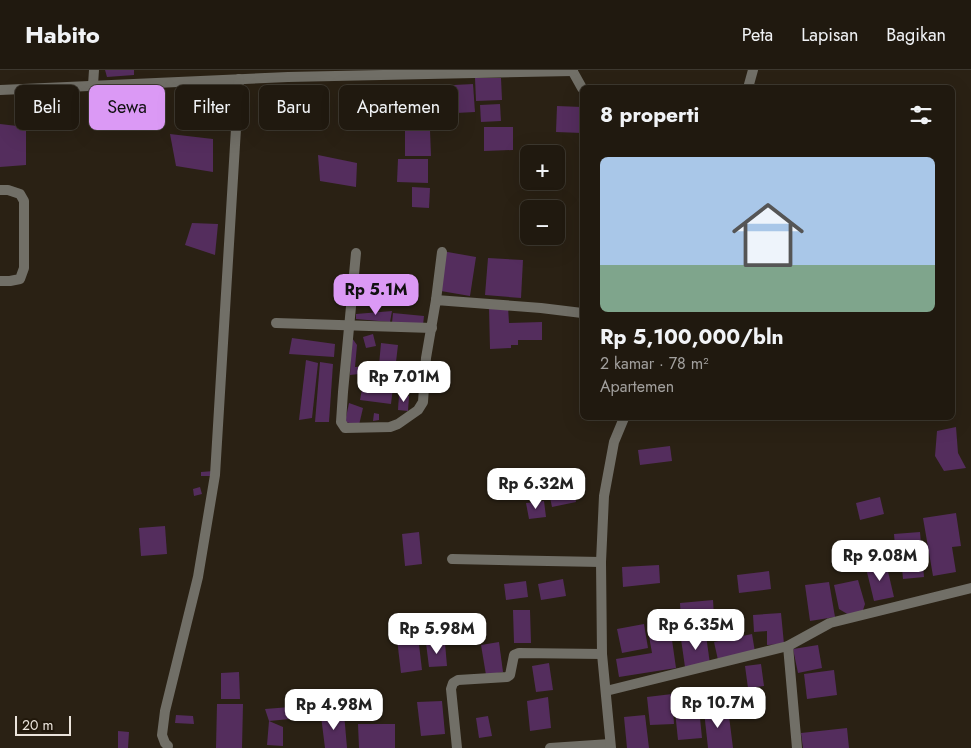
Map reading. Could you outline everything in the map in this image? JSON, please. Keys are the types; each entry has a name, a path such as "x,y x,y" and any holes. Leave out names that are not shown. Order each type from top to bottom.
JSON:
{"street":[{"path":"94,70 94,85 239,79 288,73 572,71 580,85"},
{"path":"749,85 753,70"},
{"path":"171,747 165,743 162,735 165,712 198,577 216,471 239,79"},
{"path":"0,90 89,85"},
{"path":"0,190 8,190 20,194 24,201 24,268 20,279 0,281"},
{"path":"356,253 348,325 341,422 342,427 348,429 390,427 398,424 418,410 423,402 426,358 442,252"},
{"path":"436,300 541,308 580,314"},
{"path":"276,323 432,328"},
{"path":"550,748 610,746 602,654 601,562 604,496 614,442 623,420"},
{"path":"452,559 601,562"},
{"path":"606,691 788,646 830,623 971,588"},
{"path":"788,646 796,748"},
{"path":"457,748 450,689 453,683 458,680 507,677 510,675 514,655 519,653 602,654"}],"building":[{"path":"105,70 134,70 134,75 107,77"},
{"path":"475,78 501,78 502,100 476,101"},
{"path":"473,84 475,112 458,113 458,85 454,85"},
{"path":"500,104 501,121 481,122 480,105"},
{"path":"557,106 580,107 580,133 556,132"},
{"path":"0,124 15,126 15,130 26,130 26,165 0,167"},
{"path":"484,127 513,127 513,150 484,151"},
{"path":"430,130 431,156 405,156 405,131"},
{"path":"170,134 213,139 213,172 176,166"},
{"path":"318,155 357,163 356,187 320,181"},
{"path":"398,159 428,159 428,183 397,182"},
{"path":"412,187 430,188 429,208 412,207"},
{"path":"192,223 218,224 215,255 185,245"},
{"path":"442,251 476,257 470,296 435,290"},
{"path":"488,258 523,260 521,298 485,295"},
{"path":"489,307 508,307 509,323 542,322 542,340 518,340 518,345 511,345 511,348 490,349"},
{"path":"392,311 390,322 356,319 356,314"},
{"path":"393,313 424,316 423,325 392,323"},
{"path":"373,334 376,346 366,348 363,337"},
{"path":"292,338 335,344 334,357 289,354"},
{"path":"352,338 357,345 355,367 378,366 377,372 350,375"},
{"path":"381,343 398,345 391,404 360,400 364,378 378,376"},
{"path":"306,360 318,363 312,418 299,420"},
{"path":"320,362 333,364 329,422 315,422"},
{"path":"399,395 409,396 408,411 398,410"},
{"path":"349,403 363,408 359,425 345,422"},
{"path":"374,413 379,414 379,420 373,421"},
{"path":"956,427 958,453 966,468 944,471 935,456 937,431"},
{"path":"670,446 672,461 640,465 638,450"},
{"path":"214,471 214,476 201,476 201,472"},
{"path":"572,483 576,502 552,507 548,488"},
{"path":"200,487 202,494 194,496 193,489"},
{"path":"880,497 884,514 860,520 856,503"},
{"path":"544,501 546,517 529,519 526,503"},
{"path":"956,513 961,546 952,547 956,572 933,576 923,518"},
{"path":"165,526 167,554 141,556 139,528"},
{"path":"419,532 422,564 405,566 402,534"},
{"path":"920,532 924,577 903,579 900,546 895,547 894,534"},
{"path":"886,563 894,597 874,601 866,568"},
{"path":"659,565 660,583 623,587 622,567"},
{"path":"769,571 771,589 739,593 737,575"},
{"path":"563,579 566,596 541,600 538,584"},
{"path":"858,580 865,604 862,613 849,615 839,609 834,585"},
{"path":"526,581 528,597 506,600 504,584"},
{"path":"829,582 835,617 810,621 805,585"},
{"path":"713,600 714,617 681,620 680,603"},
{"path":"513,610 530,610 531,643 514,643"},
{"path":"781,613 784,644 767,645 767,631 754,632 753,615"},
{"path":"644,624 648,648 622,653 617,629"},
{"path":"671,633 676,668 619,677 616,659 652,653 649,636"},
{"path":"752,634 755,652 718,660 714,642"},
{"path":"706,635 710,664 685,667 681,639"},
{"path":"418,636 422,670 401,673 397,639"},
{"path":"499,642 503,672 486,675 481,645"},
{"path":"426,643 445,643 447,666 429,667"},
{"path":"818,645 822,668 798,673 793,649"},
{"path":"549,663 553,690 536,692 532,666"},
{"path":"761,664 764,686 748,688 745,666"},
{"path":"834,670 837,695 807,699 804,674"},
{"path":"239,672 240,699 221,699 221,673"},
{"path":"672,694 674,724 650,725 647,697"},
{"path":"548,697 551,728 530,731 527,701"},
{"path":"442,701 445,734 421,736 417,702"},
{"path":"217,704 243,704 242,748 216,748"},
{"path":"290,707 290,719 269,721 265,709"},
{"path":"699,708 702,738 678,740 675,711"},
{"path":"728,708 733,748 708,748 704,711"},
{"path":"344,713 347,748 325,748 321,716"},
{"path":"176,715 193,716 194,724 175,723"},
{"path":"645,715 649,748 627,748 624,717"},
{"path":"488,716 492,736 479,738 476,718"},
{"path":"269,721 283,727 283,746 267,745"},
{"path":"358,724 395,724 395,748 359,748"},
{"path":"847,728 849,748 803,748 801,733"},
{"path":"118,731 129,732 128,748 118,748"}]}
